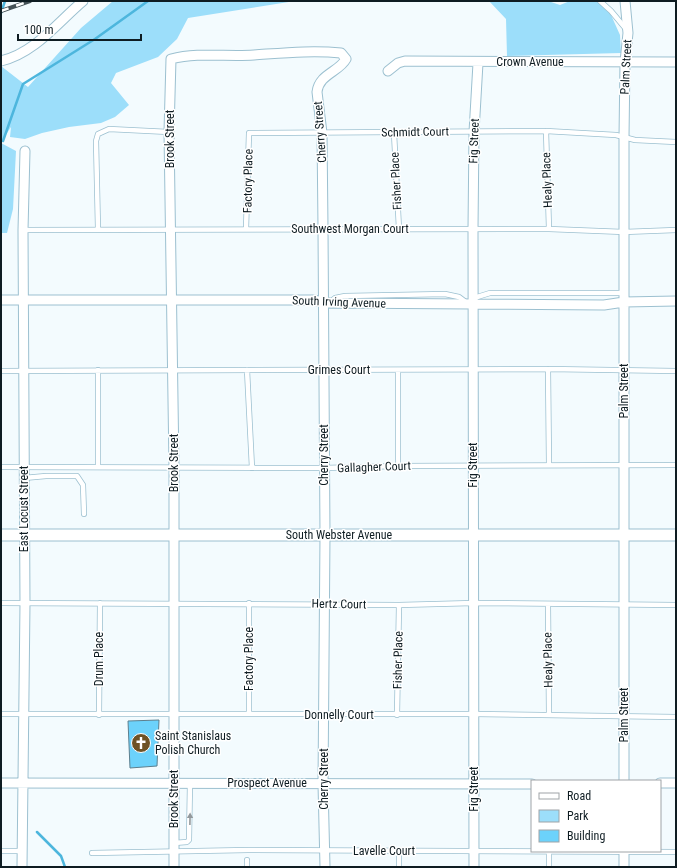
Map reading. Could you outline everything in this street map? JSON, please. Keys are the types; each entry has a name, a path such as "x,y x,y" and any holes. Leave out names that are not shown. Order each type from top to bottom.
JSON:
{"street":[{"path":"1,61 20,53 35,44 83,1"},
{"name":"Palm Street","path":"624,780 624,136 625,62 628,33 625,1"},
{"name":"Cherry Street","path":"171,59 205,55 254,55 286,52 336,52 346,56 343,63 327,75 318,88 322,133 323,228 326,303 323,468 325,535 323,784 324,867"},
{"name":"Brook Street","path":"171,59 169,132 174,370 174,867"},
{"name":"Crown Avenue","path":"388,71 398,63 405,61 478,63 676,62"},
{"name":"Fig Street","path":"474,867 472,302 474,132 478,63"},
{"name":"East Locust Street","path":"22,867 25,603 23,535 23,230 25,151"},
{"name":"South Irving Avenue","path":"1,300 313,300 326,303 472,302 556,305 604,305 624,297 676,301"},
{"name":"South Webster Avenue","path":"1,535 676,535"},
{"name":"Prospect Avenue","path":"1,783 531,784"},
{"path":"661,783 676,783"},
{"path":"624,852 624,867"}],"lane":[{"path":"600,1 611,11 628,33"},
{"path":"98,229 96,141 98,134 109,129 169,132"},
{"name":"Schmidt Court","path":"249,133 546,131 624,136 635,140 676,142"},
{"name":"Healy Place","path":"546,131 549,229"},
{"name":"Factory Place","path":"246,229 249,133"},
{"name":"Fisher Place","path":"394,133 399,229"},
{"name":"Southwest Morgan Court","path":"23,230 323,228 549,229 624,232 676,230"},
{"path":"472,302 490,293 624,297"},
{"path":"556,294 556,305"},
{"path":"548,369 549,465"},
{"name":"Grimes Court","path":"1,371 548,369 676,371"},
{"path":"98,370 98,467"},
{"path":"247,370 252,468"},
{"path":"398,370 398,466"},
{"name":"Gallagher Court","path":"1,467 323,468 473,465 676,465"},
{"path":"24,478 77,476 83,485 84,514"},
{"name":"Hertz Court","path":"1,603 249,603 399,605 474,602 548,605 676,605"},
{"name":"Drum Place","path":"99,715 100,603"},
{"name":"Factory Place","path":"249,603 249,714"},
{"name":"Fisher Place","path":"397,715 399,605"},
{"name":"Healy Place","path":"548,605 549,716"},
{"name":"Donnelly Court","path":"1,714 474,714 676,717"},
{"path":"174,847 189,840 190,783"},
{"name":"Lavelle Court","path":"92,853 174,847 325,851 531,852"},
{"path":"1,851 22,851"},
{"path":"399,851 399,867"},
{"path":"549,852 549,867"},
{"name":"Lavelle Court","path":"549,852 676,852"},
{"path":"247,860 247,867"}],"green space":[{"path":"113,1 295,1 188,18 177,39 158,57 116,73 111,83 129,105 115,117 101,123 69,127 42,133 25,139 10,137 11,127 1,142 1,66 28,87 81,28"},
{"path":"489,1 548,1 560,5 570,1 597,1 607,6 620,35 621,53 507,56 506,19"},
{"path":"1,143 16,151 13,209 7,233 1,233"}],"building":[{"path":"159,720 157,766 130,768 128,721"}],"waterway":[{"path":"1,13 5,1"},
{"path":"3,141 23,84 95,39 148,1"},
{"path":"37,832 61,856 65,867"}],"railway":[{"path":"1,11 30,1"}],"place":[{"name":"Saint Stanislaus Polish Church","path":"141,743"}]}
